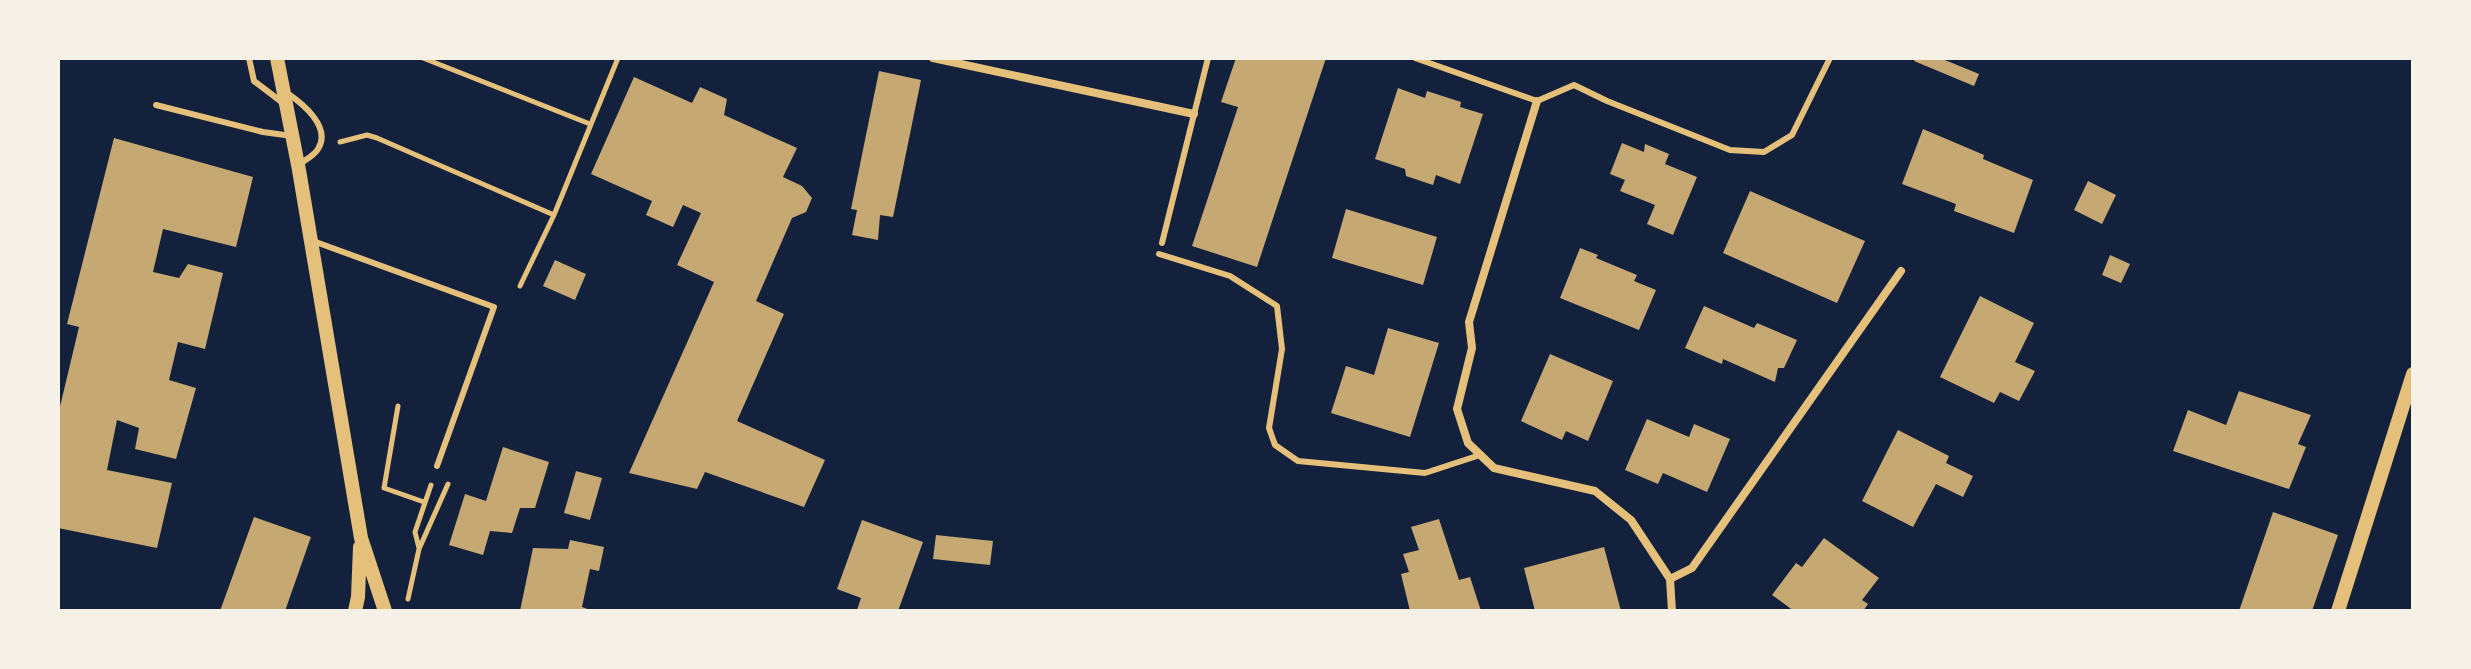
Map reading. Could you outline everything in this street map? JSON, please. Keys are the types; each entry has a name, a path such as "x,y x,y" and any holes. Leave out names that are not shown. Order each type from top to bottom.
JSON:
{"street":[{"path":"277,58 361,538 385,611"},
{"path":"933,58 1194,114"},
{"path":"1537,101 1469,322 1472,348 1457,409 1468,443 1494,468 1595,491 1631,520 1670,579 1672,611"},
{"path":"1670,579 1692,568 1901,271"},
{"path":"2338,611 2413,374"},
{"path":"355,611 361,538"}],"lane":[{"path":"249,58 254,81 286,105"},
{"path":"1162,243 1208,58"},
{"path":"1415,58 1537,101 1574,85 1730,150 1764,152 1792,135 1830,58"},
{"path":"283,89 315,117 319,130 321,145 298,165"},
{"path":"156,105 263,132 292,136"},
{"path":"309,240 494,307 437,466"},
{"path":"1159,254 1230,276 1277,306 1282,349 1269,428 1275,445 1298,461 1425,473 1480,455"}],"path":[{"path":"423,58 590,124"},
{"path":"520,286 554,215 618,58"},
{"path":"326,146 367,135 377,138 554,215"},
{"path":"384,488 398,406"},
{"path":"419,549 415,532 437,466"},
{"path":"408,611 408,597 419,549 453,472"},
{"path":"374,491 384,488 424,502"}],"building":[{"path":"1236,58 1326,58 1257,267 1192,246 1238,107 1221,102"},
{"path":"1915,58 1940,58 1979,74 1974,86 1914,61"},
{"path":"879,71 921,80 893,217 880,215 878,240 852,235 857,210 851,209"},
{"path":"634,77 692,103 700,87 727,99 724,115 797,148 783,177 802,186 812,198 806,212 792,218 756,301 784,314 737,421 825,460 804,507 705,472 697,489 629,473 714,282 677,265 701,213 683,205 673,227 646,215 652,201 591,174"},
{"path":"1398,88 1425,98 1427,91 1461,102 1460,107 1483,114 1460,184 1436,175 1433,185 1406,176 1405,169 1375,159"},
{"path":"1923,129 2033,180 2014,233 1954,211 1956,204 1902,184"},
{"path":"114,138 253,177 236,247 163,229 153,272 179,278 188,264 223,273 205,349 178,342 169,380 196,388 176,459 135,449 139,428 117,420 107,470 172,483 157,548 58,528 58,415 79,327 67,324"},
{"path":"1622,143 1644,152 1645,144 1669,154 1665,164 1697,177 1673,235 1647,224 1655,205 1620,191 1625,180 1610,174"},
{"path":"2088,181 2116,195 2102,224 2074,210"},
{"path":"1750,191 1865,241 1837,303 1723,253"},
{"path":"1346,209 1437,237 1423,285 1332,258"},
{"path":"1580,248 1637,275 1634,281 1656,290 1639,330 1560,298"},
{"path":"2110,255 2130,264 2121,283 2102,275"},
{"path":"555,260 586,274 575,300 543,286"},
{"path":"1980,296 2034,323 2015,362 2035,371 2019,401 2000,392 1994,403 1940,377"},
{"path":"1704,306 1754,328 1757,323 1797,340 1784,368 1778,368 1775,382 1723,359 1722,364 1685,348"},
{"path":"1388,328 1439,343 1410,437 1331,413 1346,366 1374,375"},
{"path":"1550,354 1613,381 1588,441 1566,431 1562,440 1521,421"},
{"path":"2239,391 2311,415 2298,444 2306,447 2289,489 2173,451 2188,410 2226,425"},
{"path":"1647,419 1689,437 1694,424 1730,439 1707,492 1663,473 1658,484 1625,470"},
{"path":"1898,430 1949,456 1946,463 1973,476 1963,497 1936,484 1913,527 1862,501"},
{"path":"503,447 549,462 535,508 520,508 512,533 490,531 483,555 449,545 465,494 486,501"},
{"path":"576,471 602,478 590,520 564,513"},
{"path":"2273,512 2338,535 2312,611 2239,611"},
{"path":"254,517 311,537 285,611 220,611"},
{"path":"1439,519 1459,580 1470,577 1481,611 1410,611 1401,574 1409,572 1403,554 1419,550 1411,527"},
{"path":"862,520 923,542 898,611 859,611 861,598 837,589"},
{"path":"936,535 993,541 990,565 933,559"},
{"path":"1824,538 1879,578 1862,600 1868,604 1863,611 1794,611 1772,595 1796,563 1802,567"},
{"path":"570,540 604,547 599,571 590,569 582,607 593,611 520,611 533,548 568,549"},
{"path":"1604,547 1621,611 1535,611 1524,568"}]}
